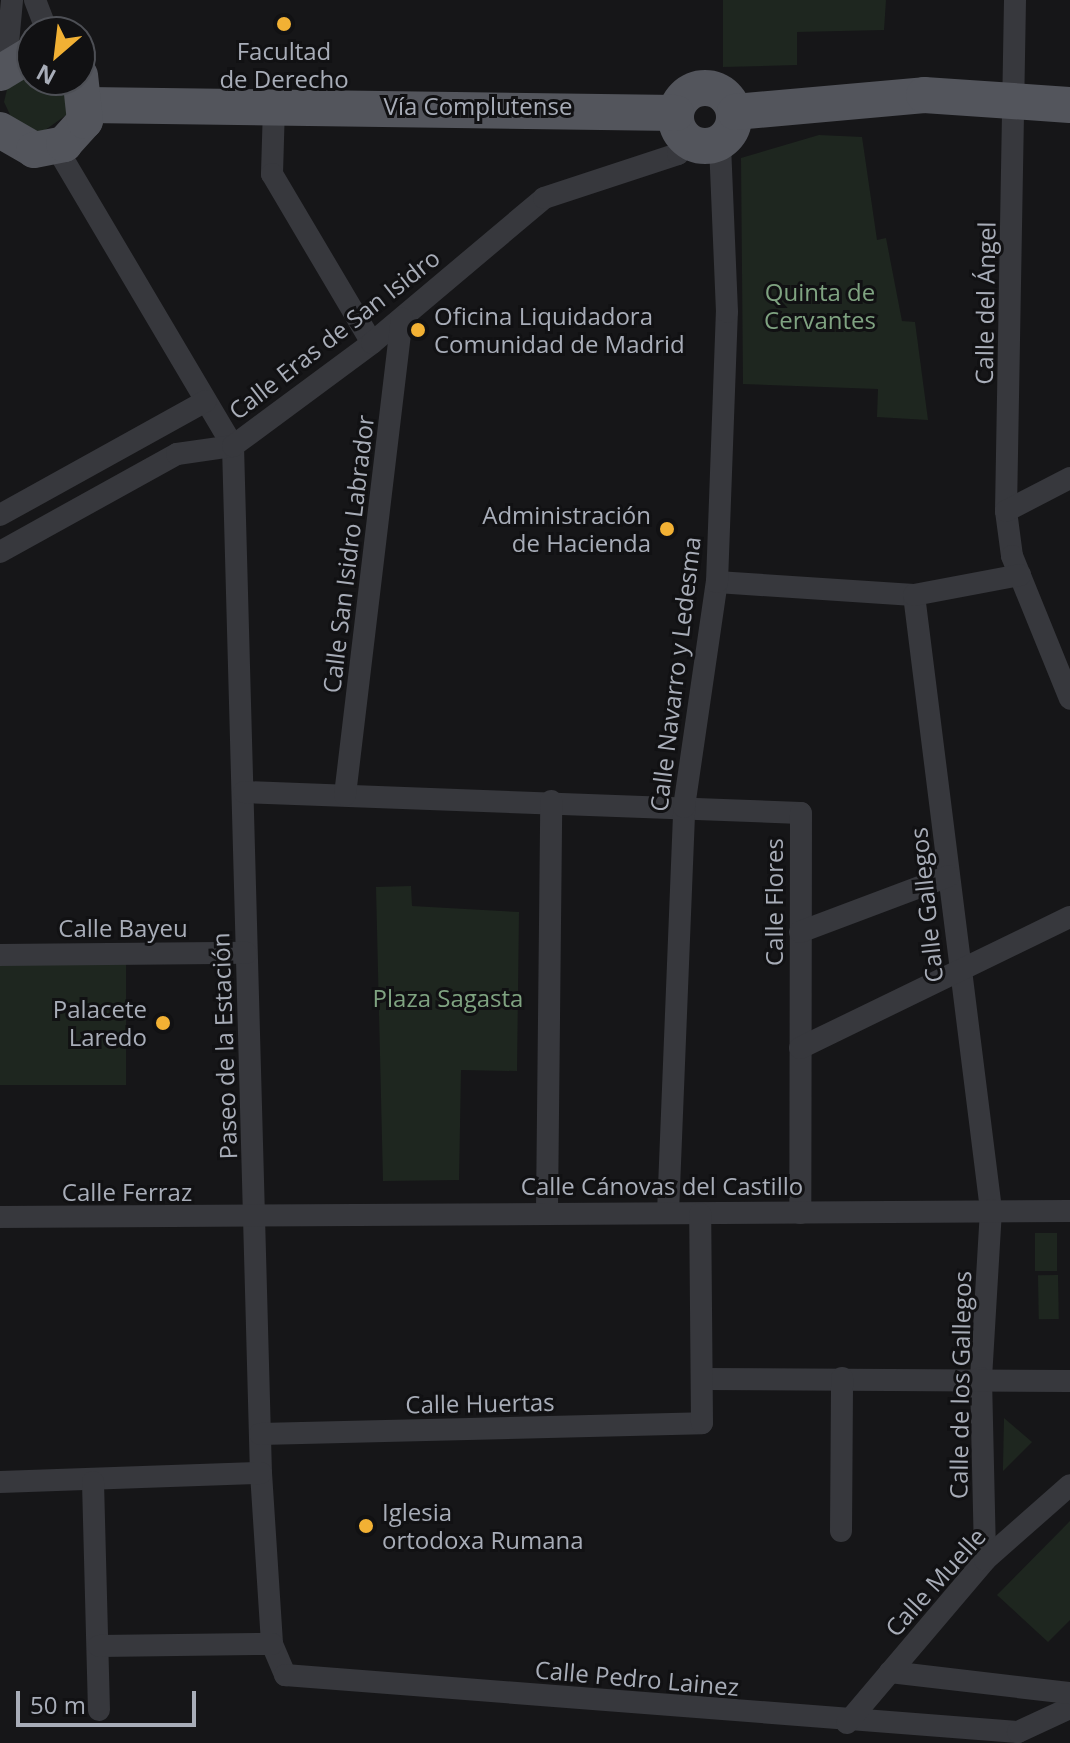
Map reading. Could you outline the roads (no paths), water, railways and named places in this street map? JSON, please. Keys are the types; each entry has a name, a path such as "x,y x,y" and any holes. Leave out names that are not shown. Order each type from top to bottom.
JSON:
{"main road":[{"name":"Vía Complutense","path":"96,91 274,106 705,127 924,95 1015,97 1070,105"},
{"path":"6,143 56,147 76,134 83,96"}],"street":[{"name":"Calle del Ángel","path":"1015,0 1006,511 1020,575 1070,699"},
{"path":"7,8 13,64"},
{"path":"274,106 272,174 372,343"},
{"name":"Calle Eras de San Isidro","path":"0,552 177,454 233,446 372,343 544,198 678,154 705,127"},
{"name":"Calle Navarro y Ledesma","path":"668,1213 684,807 717,582 727,312 705,127"},
{"path":"56,147 233,446"},
{"name":"Calle San Isidro Labrador","path":"345,795 402,318"},
{"name":"Calle Eras de San Isidro","path":"0,515 206,401"},
{"name":"Paseo de la Estación","path":"233,446 261,1473 272,1644"},
{"path":"1006,511 1070,478"},
{"path":"717,582 914,595 1020,575"},
{"name":"Calle Gallegos","path":"914,595 991,1210"},
{"name":"Calle Flores","path":"244,792 551,801 801,813 800,1213"},
{"path":"547,1210 551,801"},
{"path":"800,932 949,876"},
{"path":"800,1048 1070,917"},
{"name":"Calle Bayeu","path":"0,955 246,953"},
{"name":"Calle Cánovas del Castillo","path":"254,1218 547,1210 700,1214 1070,1211"},
{"name":"Calle de los Gallegos","path":"985,1560 981,1378 991,1210"},
{"path":"700,1214 703,1379 981,1378 1070,1381"},
{"name":"Calle Ferraz","path":"0,1217 254,1218"},
{"path":"841,1531 842,1378"},
{"name":"Calle Huertas","path":"260,1434 702,1423 703,1379"},
{"path":"0,1482 93,1482 261,1473"},
{"path":"93,1482 99,1710"},
{"name":"Calle Muelle","path":"847,1723 985,1560 1070,1485"},
{"path":"99,1646 272,1644"},
{"name":"Calle Pedro Lainez","path":"272,1644 285,1675 847,1723 1018,1732 1070,1708"},
{"path":"890,1672 1070,1693"}],"place":[{"name":"Facultad de Derecho","path":"284,24"},
{"name":"Oficina Liquidadora Comunidad de Madrid","path":"418,330"},
{"name":"Administración de Hacienda","path":"667,529"},
{"name":"Palacete Laredo","path":"163,1023"},
{"name":"Iglesia ortodoxa Rumana","path":"366,1526"}],"park label":[{"name":"Quinta de Cervantes","path":"820,306"},
{"name":"Plaza Sagasta","path":"448,998"}]}
